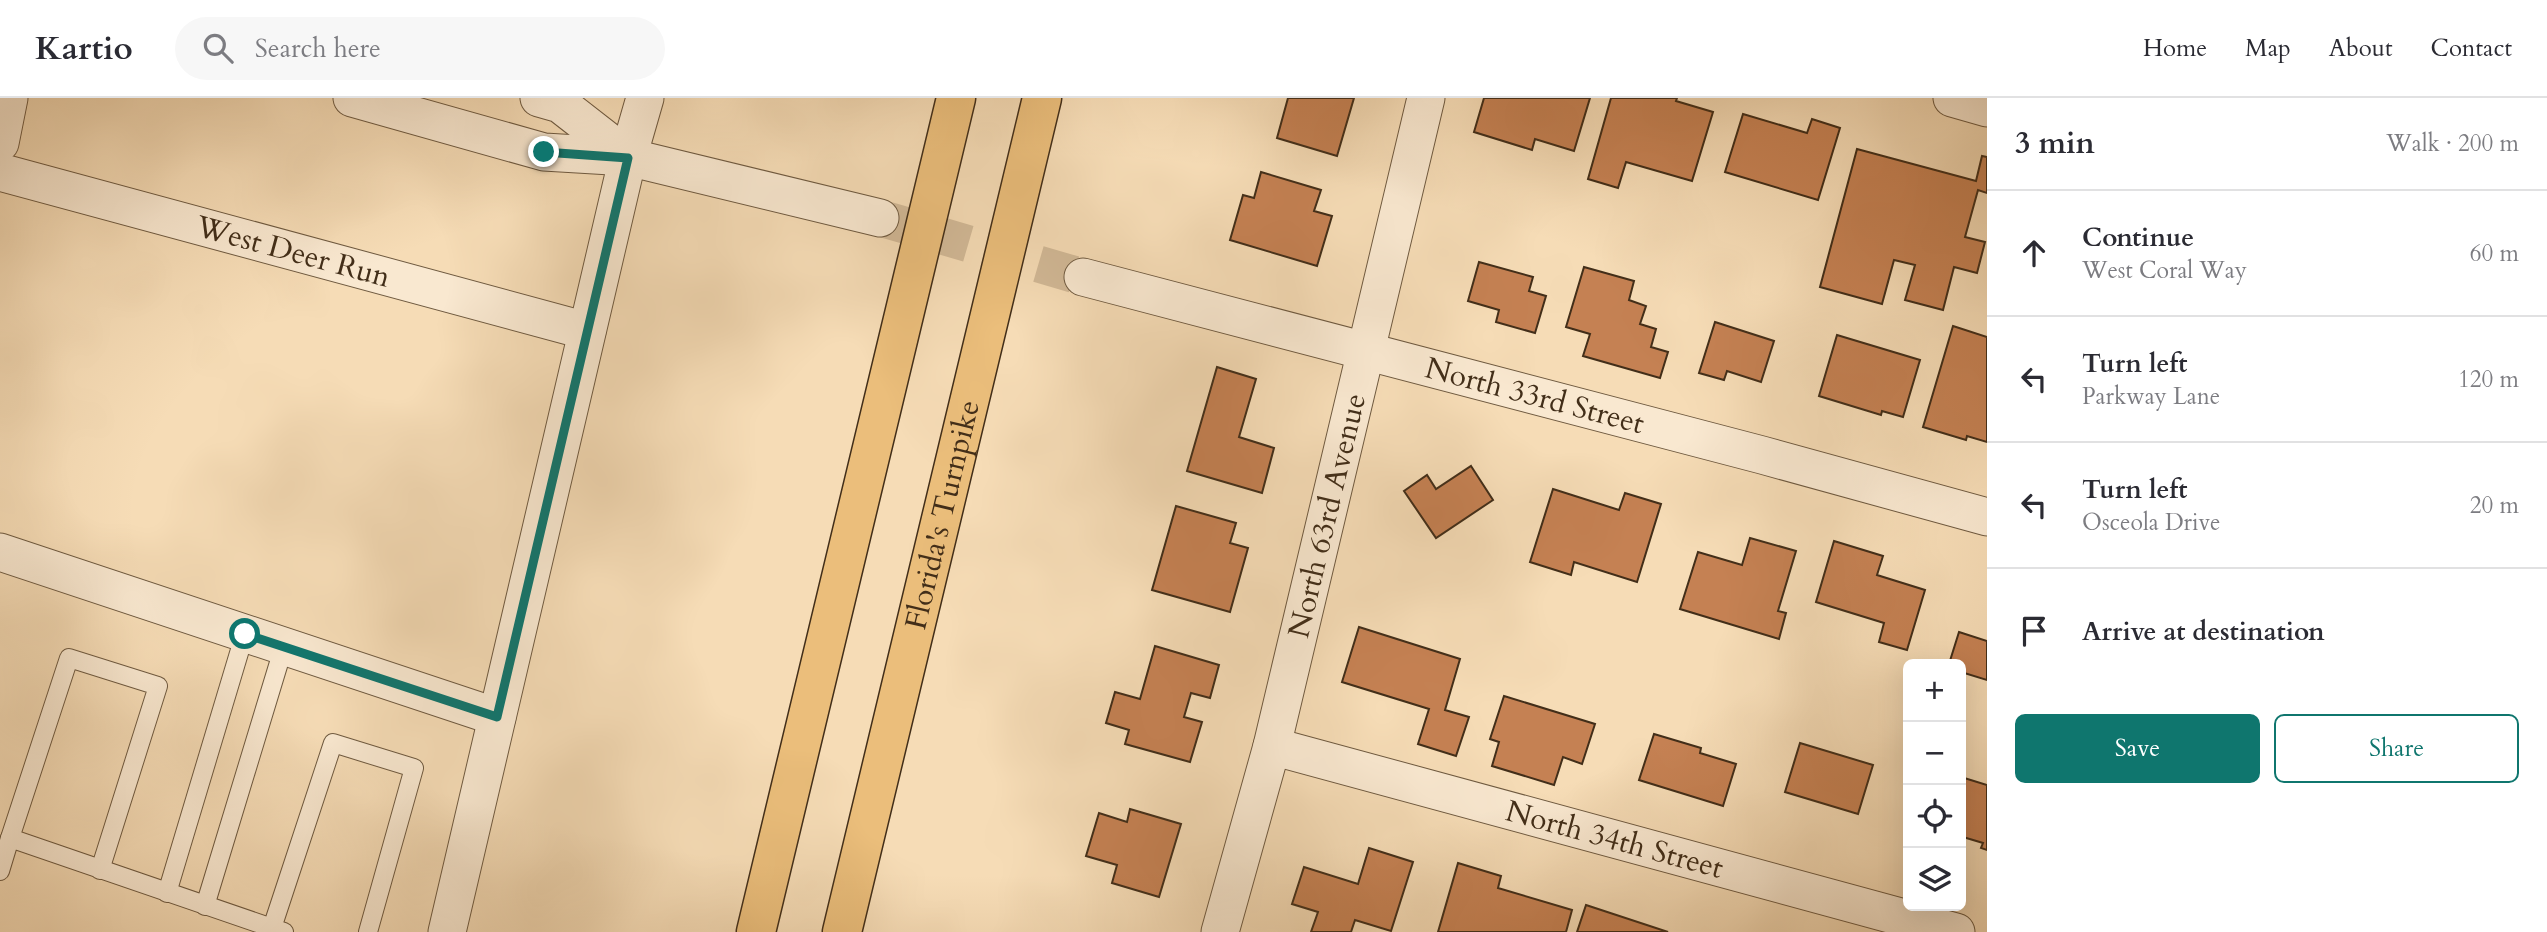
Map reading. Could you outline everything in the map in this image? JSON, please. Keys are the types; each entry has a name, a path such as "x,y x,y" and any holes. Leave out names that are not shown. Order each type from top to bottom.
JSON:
{"highway":[{"path":"756,932 956,98"},
{"name":"Florida's Turnpike","path":"842,932 1042,98"}],"street":[{"path":"0,143 9,98"},
{"path":"352,98 544,152 628,158 880,218"},
{"path":"539,98 560,104 628,158"},
{"path":"447,932 628,158 645,98"},
{"name":"North 63rd Avenue","path":"1220,932 1272,746 1426,98"},
{"path":"1952,98 1987,108"},
{"name":"West Deer Run","path":"0,172 587,331"},
{"name":"North 33rd Street","path":"1083,277 1762,455 1987,517"},
{"path":"0,552 497,717"},
{"name":"North 34th Street","path":"1272,746 1956,932"}],"lane":[{"path":"167,893 245,634"},
{"path":"205,906 284,646"},
{"path":"0,871 69,658 158,686 100,870"},
{"path":"10,838 278,930 333,743 414,768 368,932"}],"building":[{"path":"1288,98 1354,98 1337,156 1277,138"},
{"path":"1484,98 1590,98 1574,151 1535,139 1532,150 1474,132"},
{"path":"1611,98 1677,98 1676,101 1713,112 1692,181 1626,162 1618,188 1588,179"},
{"path":"1743,114 1807,133 1812,119 1840,128 1818,200 1725,172"},
{"path":"1857,149 1976,181 1982,156 1987,157 1987,193 1978,190 1965,237 1985,242 1977,273 1954,267 1943,310 1905,300 1915,265 1894,260 1882,304 1820,287"},
{"path":"1261,172 1321,190 1314,211 1332,216 1317,266 1230,240 1243,195 1254,198"},
{"path":"1479,262 1533,277 1529,291 1546,296 1535,333 1496,322 1499,310 1468,301"},
{"path":"1584,267 1634,281 1629,300 1646,306 1640,324 1656,329 1651,347 1668,352 1660,378 1583,356 1590,334 1566,327"},
{"path":"1715,322 1774,341 1761,382 1727,371 1724,380 1699,373"},
{"path":"1953,326 1987,337 1987,442 1967,436 1966,440 1923,427"},
{"path":"1837,335 1920,360 1903,417 1882,411 1881,415 1819,396"},
{"path":"1217,367 1256,379 1239,437 1274,448 1262,493 1187,471"},
{"path":"1471,466 1493,500 1436,538 1404,491 1427,475 1436,489"},
{"path":"1553,489 1619,510 1625,493 1661,504 1637,582 1574,562 1571,575 1530,562"},
{"path":"1176,506 1236,523 1230,543 1248,548 1230,612 1152,590"},
{"path":"1750,538 1796,551 1778,611 1786,613 1779,639 1680,609 1698,552 1742,565"},
{"path":"1834,541 1883,556 1877,575 1925,590 1907,650 1879,642 1884,623 1816,602"},
{"path":"1359,627 1460,659 1445,710 1469,717 1456,756 1418,744 1429,709 1342,682"},
{"path":"1959,632 1987,641 1987,680 1966,674 1966,659 1951,659"},
{"path":"1155,646 1219,665 1210,698 1191,693 1184,717 1202,722 1190,762 1125,744 1129,730 1106,723 1115,692 1140,699"},
{"path":"1504,696 1595,724 1582,764 1563,757 1554,785 1492,766 1499,742 1490,739"},
{"path":"1654,734 1701,748 1700,753 1736,764 1723,806 1639,780"},
{"path":"1800,743 1873,765 1858,814 1785,792"},
{"path":"1966,779 1987,785 1987,850 1981,848 1983,843 1966,838"},
{"path":"1130,809 1181,824 1159,897 1112,883 1117,865 1086,856 1099,813 1127,822"},
{"path":"1369,848 1413,862 1391,931 1355,920 1351,932 1311,932 1318,912 1292,904 1304,867 1358,884"},
{"path":"1458,863 1501,876 1498,888 1572,910 1566,932 1438,932"},
{"path":"1586,905 1668,932 1577,932"}],"tunnel":[{"path":"880,218 1083,277"}],"route":[{"path":"245,634 497,717 628,158 544,152"}]}
